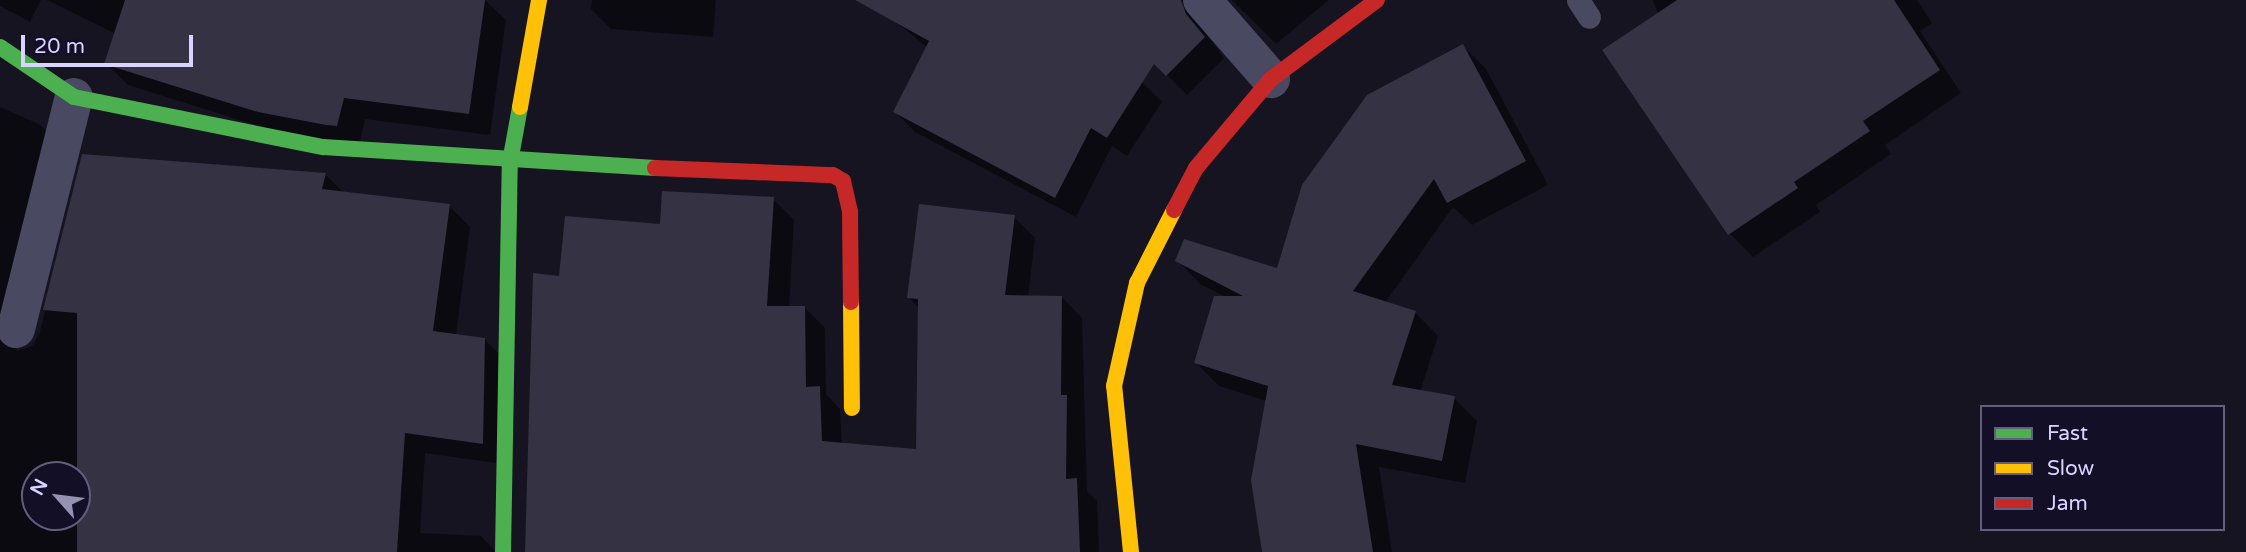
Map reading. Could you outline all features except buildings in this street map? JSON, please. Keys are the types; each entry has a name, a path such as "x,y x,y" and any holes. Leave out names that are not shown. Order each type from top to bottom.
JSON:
{"street":[{"path":"503,552 510,162 539,0"},
{"path":"1202,0 1271,79"},
{"path":"1131,552 1114,386 1136,283 1196,168 1271,79 1377,0"},
{"path":"0,47 74,97 323,147 510,162 818,173 843,181 850,212 852,408"},
{"path":"16,329 74,97"}],"traffic: fast":[{"path":"0,47 74,97 323,147 655,168"},
{"path":"503,552 510,162 520,107"}],"traffic: slow":[{"path":"520,107 539,0"},
{"path":"1131,552 1114,386 1137,283 1174,210"},
{"path":"851,302 852,408"}],"traffic: jam":[{"path":"1174,210 1196,168 1271,79 1377,0"},
{"path":"655,168 833,175 843,181 850,212 851,302"}]}
